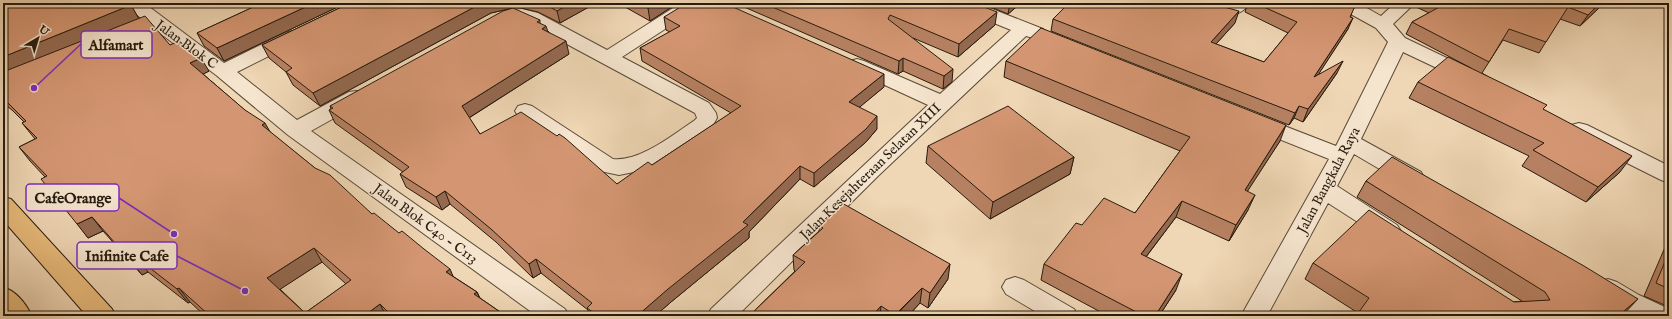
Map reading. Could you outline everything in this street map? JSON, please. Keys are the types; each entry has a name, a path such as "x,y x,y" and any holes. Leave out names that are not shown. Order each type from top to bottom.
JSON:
{"main road":[{"path":"3,205 103,316"},
{"path":"3,297 19,316"}],"street":[{"name":"Jalan Blok C","path":"132,3 154,21 223,71 296,130"},
{"path":"608,58 693,3"},
{"path":"961,3 1054,40"},
{"path":"1193,3 1227,11 1235,8 1241,3"},
{"path":"1344,3 1383,24 1398,42 1484,84"},
{"path":"1383,24 1406,3"},
{"path":"492,22 509,14 522,14 702,108 706,113 707,118 703,125 643,162 616,168 608,166 525,111"},
{"path":"104,42 154,21"},
{"name":"Jalan Kesejahteraan Selatan XIII","path":"720,316 838,200 1024,28"},
{"path":"223,71 307,30"},
{"name":"Jalan Bangkala Raya","path":"1254,316 1346,149 1398,42"},
{"path":"840,58 942,103"},
{"path":"296,130 373,87"},
{"path":"1238,115 1346,149 1432,188"},
{"path":"1563,122 1669,175"},
{"name":"Jalan Blok C40 - C113","path":"296,130 556,316"},
{"path":"1324,189 1410,244"},
{"path":"1589,279 1630,302 1660,316"},
{"path":"1015,287 1065,316"}],"building":[{"path":"3,3 128,3 131,5 3,57"},
{"path":"262,3 314,3 217,48 197,33"},
{"path":"350,3 482,3 313,93 286,72 292,68 262,45"},
{"path":"543,3 571,3 557,11"},
{"path":"638,3 656,3 648,8"},
{"path":"687,3 724,3 884,74 849,102 877,116 866,129 814,173 800,166 743,222 748,225 668,289 637,316 598,316 587,308 592,303 536,259 529,264 491,229 445,191 436,197 400,174 409,167 329,110 333,108 330,106 503,11 513,8 540,20 537,22 546,26 542,29 566,41 462,106 480,134 521,112 557,136 559,134 565,138 617,184 648,162 652,165 741,106 640,48 680,26 664,17"},
{"path":"763,3 974,3 997,12 959,44 890,15 888,19 953,69 944,76 903,58 899,61"},
{"path":"1069,3 1209,3 1239,11 1211,42 1264,62 1297,22 1255,3 1356,4 1350,17 1353,18 1314,77 1343,61 1308,109 1299,106 1295,113 1053,19"},
{"path":"1439,3 1600,3 1588,15 1568,7 1546,42 1509,29 1489,62 1412,22 1443,5"},
{"path":"145,16 170,45 179,41 201,58 190,63 245,110 265,123 262,125 315,168 330,175 372,214 374,213 399,233 402,231 450,269 446,272 477,292 474,294 506,316 392,316 380,304 364,316 210,316 179,288 177,289 137,258 131,261 92,217 77,224 41,179 47,176 19,147 37,138 22,123 26,121 3,98 3,72","holes":["314,248 351,280 305,313 267,278"]},
{"path":"1041,28 1286,125 1245,190 1255,195 1236,225 1182,201 1141,254 1182,274 1155,316 1144,316 1044,264 1076,223 1082,225 1104,198 1135,213 1190,137 1006,61"},
{"path":"1448,57 1547,105 1543,109 1632,156 1598,187 1533,150 1544,143 1418,82"},
{"path":"1008,106 1074,157 993,202 928,146"},
{"path":"1392,157 1584,266 1638,299 1618,316 1356,316 1369,298 1313,263 1369,210 1514,302 1550,300 1545,292 1366,181"},
{"path":"842,203 950,264 930,293 922,288 895,315 881,306 872,316 749,316 805,262 793,255 823,228 819,225"},
{"path":"1669,252 1669,289 1656,283"}],"place":[{"name":"Alfamart","path":"34,88"},
{"name":"CafeOrange","path":"174,234"},
{"name":"Inifinite Cafe","path":"245,291"}]}
